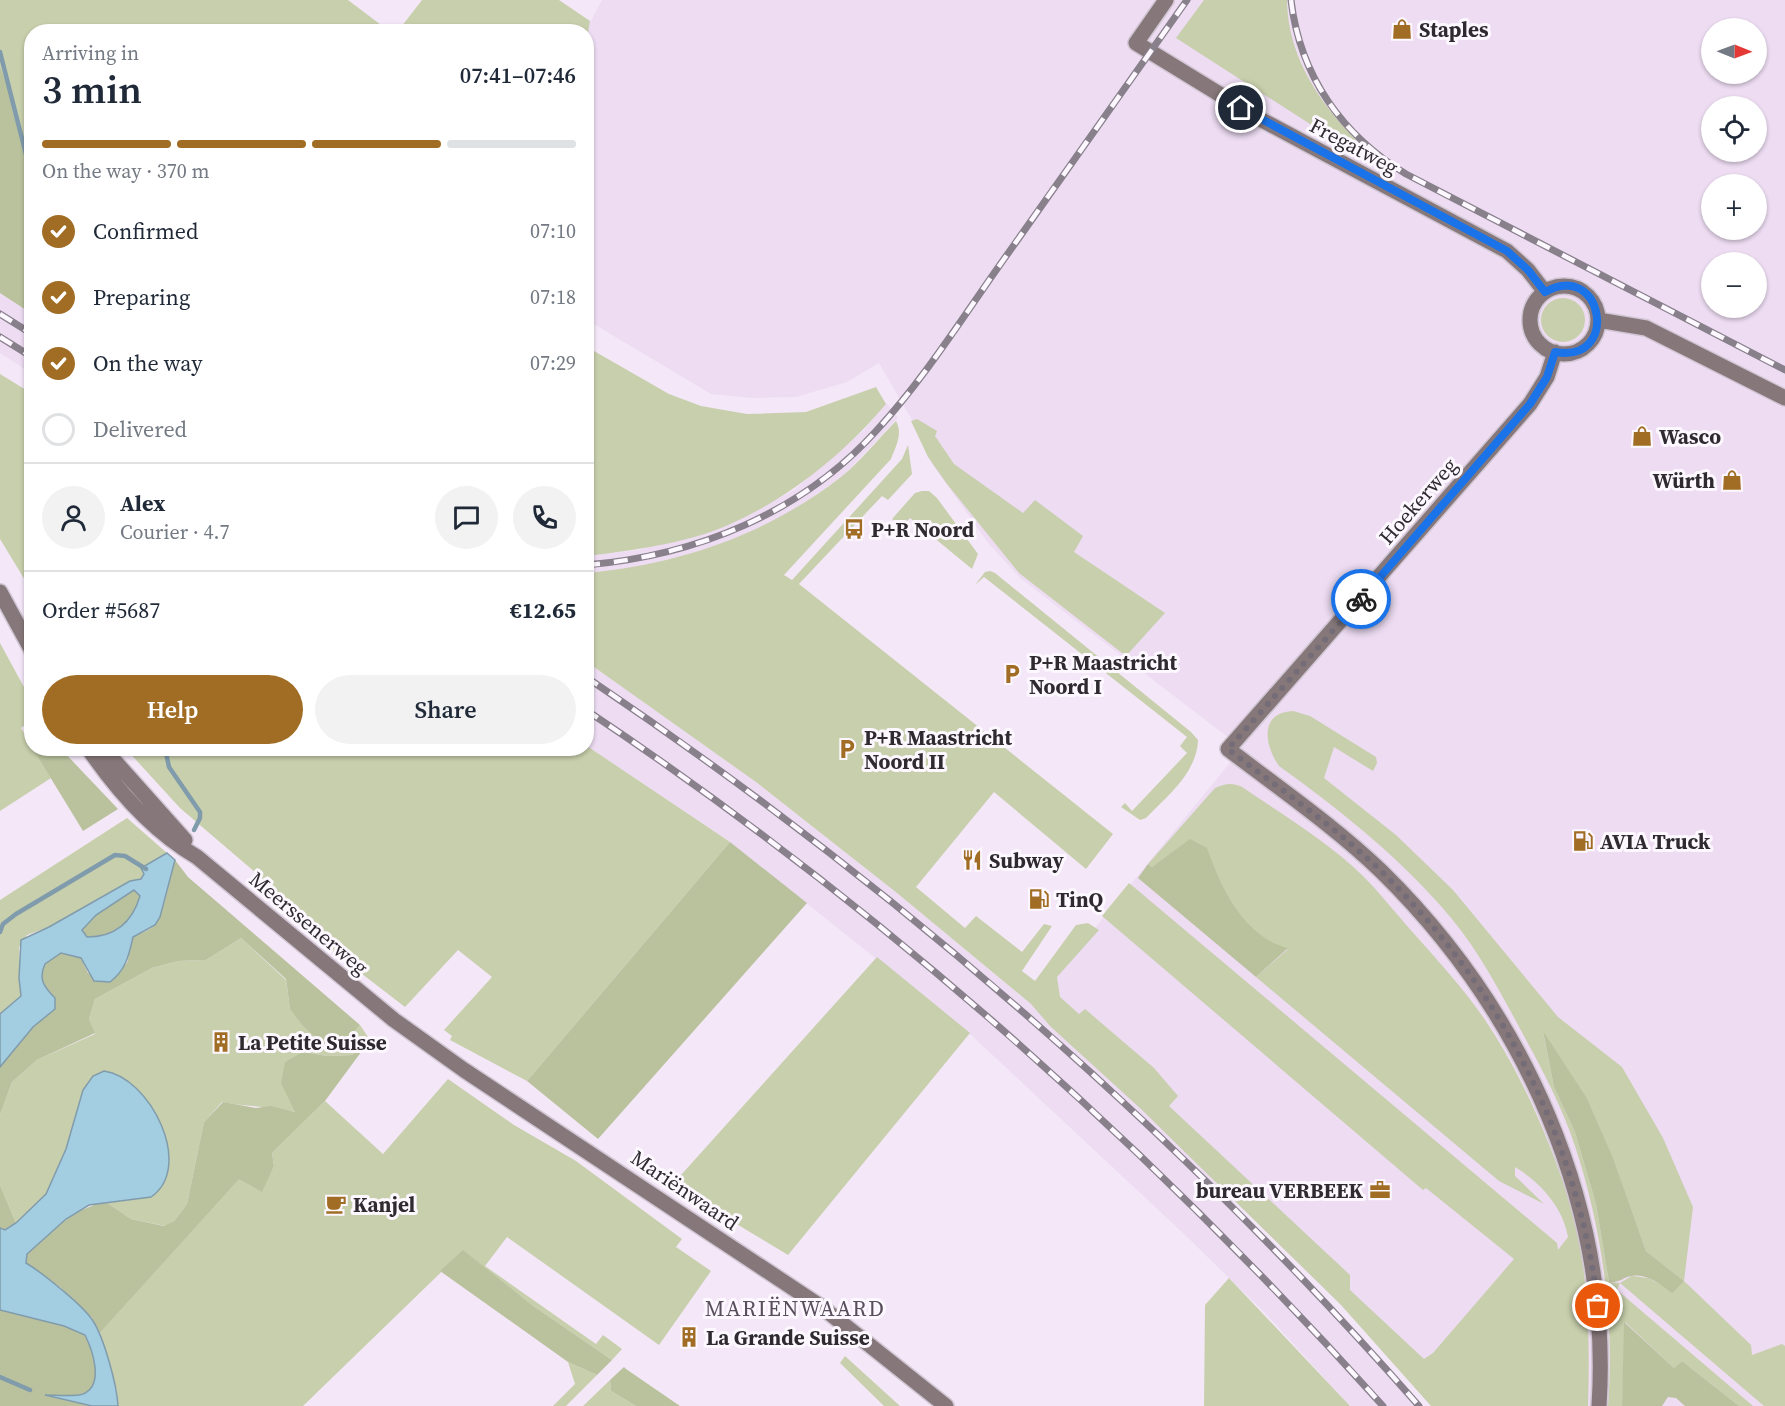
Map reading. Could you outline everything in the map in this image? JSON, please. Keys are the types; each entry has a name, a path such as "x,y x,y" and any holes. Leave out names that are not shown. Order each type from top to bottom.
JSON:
{"street":[{"name":"Fregatweg","path":"1166,0 1136,43 1260,119 1507,251 1528,270 1545,292"},
{"path":"1558,286 1580,290 1592,299 1598,320 1595,335 1585,347 1571,353 1555,352 1538,341 1530,322 1532,309 1545,292 1558,286"},
{"path":"1598,320 1646,328 1785,398"},
{"name":"Hoekerweg","path":"1555,352 1547,377 1530,404 1228,749 1309,811 1381,871 1461,959 1502,1023 1554,1130 1576,1191 1589,1241 1600,1326 1599,1406"},
{"path":"0,592 24,636"},
{"name":"Meerssenerweg","path":"94,756 134,805 183,849 197,856"},
{"name":"Meerssenerweg","path":"110,756 197,856 394,1020"},
{"name":"Mariënwaard","path":"394,1020 473,1076 830,1312 946,1406"}],"shaded area":[{"path":"602,0 1785,0 1785,1406 1453,1406 1201,1167 1422,1406 1350,1406 1266,1314 969,1033 730,842 594,751 594,667 756,782 897,893 1032,1005 1242,748 1020,578 989,544 932,464 915,425 879,363 847,382 796,397 753,398 711,394 594,324 594,24 589,24"},
{"path":"0,293 24,308 24,368 0,353"},
{"path":"886,403 898,418 843,476 788,514 734,540 681,557 633,568 594,572 594,555 638,550 724,526 794,490 864,430"}],"green space":[{"path":"0,0 348,0 380,24 24,24 24,160 0,66"},
{"path":"422,0 559,0 590,21 590,24 403,24"},
{"path":"1204,0 1287,0 1289,25 1305,71 1331,112 1382,165 1380,169 1176,38"},
{"path":"0,66 18,119 24,157 24,309 0,293"},
{"path":"1563,298 1579,304 1585,320 1579,336 1563,342 1547,336 1541,320 1547,304"},
{"path":"594,351 669,394 701,406 747,414 806,412 876,387 886,404 852,441 793,489 726,526 676,542 594,555"},
{"path":"0,374 24,389 24,578 0,539"},
{"path":"917,419 937,431 935,436 954,464 1023,513 1035,500 1083,536 1074,552 1165,613 1126,656 1019,573 928,457 911,421"},
{"path":"896,421 899,435 891,459 784,575 792,580 902,459 908,445 912,474 888,500 882,496 799,584 1113,834 1086,869 994,792 916,887 965,928 976,916 1022,952 1044,924 1052,926 1022,971 1035,981 1076,925 1088,923 1099,930 1057,977 1060,997 1079,1014 1085,1009 1154,1068 1178,1096 1169,1106 1350,1275 1350,1290 1424,1359 1433,1353 1514,1259 1426,1188 1423,1190 1102,916 1129,883 1557,1243 1558,1250 1568,1237 1565,1226 1556,1206 1533,1180 1515,1167 1515,1176 1544,1204 1499,1181 1256,977 1288,949 1272,943 1246,922 1226,894 1206,848 1190,840 1152,867 1148,864 1215,788 1228,784 1242,787 1335,851 1375,888 1466,994 1496,1037 1538,1118 1570,1203 1581,1253 1587,1304 1588,1406 1431,1406 1341,1305 1142,1110 1050,1026 1031,1004 897,893 756,782 594,667 594,572 622,569 688,554 752,530 812,497 841,477"},
{"path":"929,491 937,498 978,554 972,569 910,518 902,527 892,519 915,493"},
{"path":"990,571 1198,740 1196,752 1187,773 1146,818 1140,820 1121,807 1125,803 1132,811 1187,753 1180,746 1187,737 984,577 975,585 985,572"},
{"path":"0,643 24,687 24,726 21,728 24,733 24,756 38,756 51,778 0,811"},
{"path":"1293,711 1310,716 1376,757 1377,763 1373,771 1334,747 1324,778 1396,835 1453,890 1558,1017 1622,1067 1663,1138 1693,1207 1684,1281 1646,1251 1613,1159 1587,1098 1543,1032 1554,1087 1575,1132 1596,1204 1609,1282 1620,1283 1617,1290 1753,1406 1739,1406 1682,1361 1674,1368 1625,1322 1622,1406 1608,1406 1610,1341 1599,1242 1593,1209 1575,1146 1556,1098 1491,977 1452,918 1422,885 1383,849 1343,814 1279,766 1270,749 1268,732 1269,724 1282,713"},
{"path":"594,751 730,842 527,1081 450,1040 452,1036 444,1030 492,977 458,950 405,1007 331,950 256,873 180,808 132,756 594,756"},
{"path":"37,756 68,756 118,809 83,831"},
{"path":"127,818 167,853 141,868 144,875 141,879 110,892 49,927 27,935 19,947 21,996 0,1014 0,900"},
{"path":"1190,839 1207,848 1227,894 1247,922 1272,942 1288,948 1256,977 1138,878 1148,864 1152,867"},
{"path":"730,842 807,903 598,1139 527,1081"},
{"path":"175,860 188,877 360,1025 344,1044 322,1043 303,1026 290,1009 286,979 241,938 206,960 178,961 152,968 95,999 89,1019 95,1033 37,1060 12,1082 0,1115 0,1067 33,1027 55,1009 55,998 45,986 42,978 45,964 61,953 81,958 88,973 99,981 127,963 133,937 153,927 158,919"},
{"path":"134,890 140,896 137,906 121,927 106,934 87,937 82,930 96,915"},
{"path":"241,938 286,980 290,1009 344,1044 360,1025 370,1040 352,1055 327,1056 303,1052 296,1112 222,1102 204,1122 187,1204 174,1221 165,1226 131,1219 106,1202 129,1200 167,1172 165,1141 156,1114 138,1091 114,1073 83,1090 66,1149 46,1194 16,1223 0,1185 0,1115 12,1082 37,1060 95,1034 89,1019 95,999 152,968 178,961 206,960"},
{"path":"877,957 970,1033 788,1255 672,1185"},
{"path":"1543,1031 1587,1098 1613,1158 1646,1251 1684,1281 1672,1293 1654,1280 1643,1276 1632,1276 1609,1282 1596,1204 1575,1132 1554,1087"},
{"path":"370,1040 325,1101 272,1153 274,1166 262,1192 239,1179 100,1333 92,1318 60,1287 26,1263 27,1254 54,1229 73,1215 94,1205 106,1202 131,1219 164,1226 174,1221 187,1204 204,1122 223,1102 256,1108 271,1106 295,1112 281,1083 285,1062 303,1052 327,1056 352,1055"},
{"path":"448,1079 514,1125 576,1161 682,1239 676,1247 711,1271 659,1345 507,1237 485,1266 596,1344 603,1335 622,1349 612,1360 532,1305 463,1251 303,1406 118,1406 117,1391 100,1333 239,1178 261,1191 274,1166 272,1153 325,1101 383,1154"},
{"path":"0,1185 16,1223 5,1230 0,1228"},
{"path":"463,1250 532,1305 612,1360 597,1375 568,1362 440,1271"},
{"path":"1632,1276 1648,1278 1660,1284 1684,1281 1751,1345 1752,1355 1782,1344 1785,1346 1785,1406 1764,1406 1620,1283"},
{"path":"1229,1278 1350,1406 1204,1406 1205,1305"},
{"path":"0,1310 64,1326 85,1334 95,1367 93,1384 89,1390 81,1394 47,1396 92,1406 0,1406"},
{"path":"1624,1322 1674,1368 1682,1361 1739,1406 1685,1406 1676,1398 1668,1397 1662,1406 1622,1406"},
{"path":"845,1356 900,1406 884,1406 840,1363"},
{"path":"568,1362 597,1375 566,1406 553,1406 575,1384"},
{"path":"624,1367 680,1406 636,1406 611,1391 610,1380"},
{"path":"610,1380 611,1391 636,1406 583,1406"}],"water":[{"path":"167,853 175,860 160,917 155,925 133,937 123,967 110,982 94,981 81,958 61,953 45,964 42,978 45,986 55,998 55,1009 33,1027 0,1067 0,1014 21,996 19,978 21,940 49,927 130,881 141,879 144,874 141,868","holes":["134,890 140,896 137,906 121,927 106,934 87,937 82,930 96,915"]},
{"path":"104,1071 121,1077 137,1089 151,1106 168,1146 169,1166 164,1183 151,1197 89,1205 66,1219 27,1254 26,1263 71,1298 93,1321 109,1362 118,1406 92,1406 45,1395 79,1395 90,1389 94,1383 95,1366 85,1335 64,1326 0,1310 0,1228 5,1230 16,1223 46,1194 66,1149 83,1090 93,1076"}],"waterway":[{"name":"Kanjel","path":"0,52 24,146"},
{"name":"Kanjel","path":"167,756 169,767 200,812 200,818 194,830"},
{"path":"0,932 3,924 16,914 115,855 125,856 146,869"},
{"path":"0,1377 30,1390"}],"railway":[{"path":"594,564 667,552 744,525 780,507 815,485 847,460 876,431 912,389 1187,0"},
{"path":"1291,0 1296,28 1314,78 1344,122 1383,158 1406,174 1785,370"},
{"path":"0,314 24,329"},
{"path":"0,337 24,352"},
{"path":"594,683 700,756 811,839 920,925 1026,1015 1129,1108 1229,1204 1326,1304 1419,1406"},
{"path":"594,716 695,785 801,865 905,947 1006,1033 1105,1122 1200,1214 1383,1406"}],"way so far":[{"path":"1361,599 1228,749 1309,811 1381,871 1461,959 1480,986 1526,1069 1558,1142 1576,1191 1589,1241 1598,1306"}],"place":[{"name":"Staples","path":"1402,29"},
{"name":"Wasco","path":"1642,436"},
{"name":"Würth","path":"1732,480"},
{"name":"P+R Noord","path":"854,529"},
{"name":"P+R Maastricht Noord I","path":"1012,674"},
{"name":"P+R Maastricht Noord II","path":"847,749"},
{"name":"AVIA Truck","path":"1583,841"},
{"name":"Subway","path":"972,860"},
{"name":"TinQ","path":"1039,899"},
{"name":"La Petite Suisse","path":"221,1042"},
{"name":"bureau VERBEEK","path":"1380,1190"},
{"name":"Kanjel","path":"336,1204"},
{"name":"La Grande Suisse","path":"689,1337"}],"district":[{"name":"MARIËNWAARD","path":"795,1308"}],"route":[{"path":"1241,108 1337,162 1507,251 1520,261 1545,292 1558,286 1580,290 1592,299 1598,313 1598,328 1590,342 1585,347 1571,353 1555,352 1547,377 1530,404 1361,599"}]}
